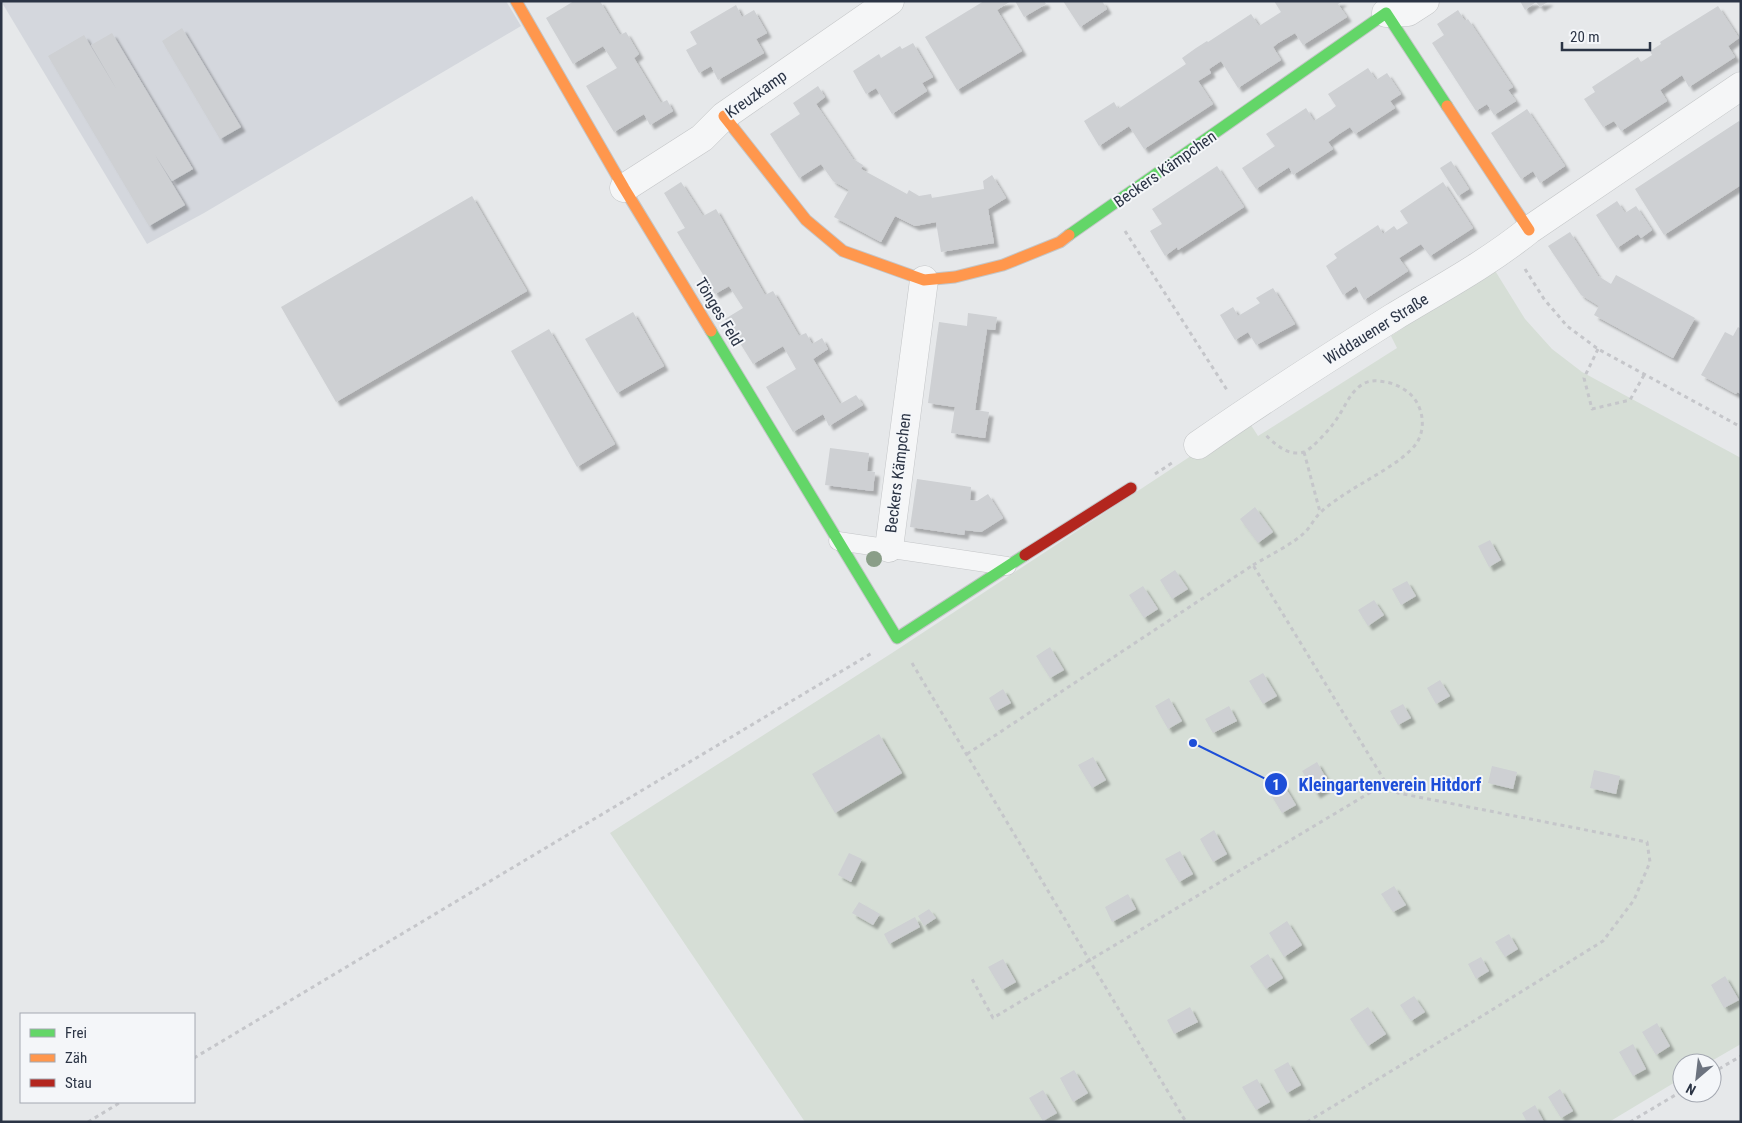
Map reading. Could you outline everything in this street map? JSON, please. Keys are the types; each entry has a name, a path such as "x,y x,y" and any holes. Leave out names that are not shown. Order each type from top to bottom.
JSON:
{"street":[{"name":"Tönges Feld","path":"516,1 624,188 897,638"},
{"name":"Kreuzkamp","path":"624,188 702,138 724,116 890,1"},
{"name":"Beckers Kämpchen","path":"724,116 806,220 843,251 924,280 955,277 1003,265 1060,242 1386,13 1408,12 1425,1"},
{"path":"1386,13 1519,238"},
{"name":"Widdauener Straße","path":"1198,446 1247,412 1519,238 1741,86"},
{"name":"Beckers Kämpchen","path":"889,548 924,280"},
{"path":"897,638 1131,488"}],"lane":[{"path":"838,541 1007,566"}],"path":[{"path":"967,754 1253,565 1304,534 1320,512 1341,496 1406,455 1417,443 1422,430 1423,417 1409,393 1399,386 1371,380 1359,387 1336,420 1304,452 1292,452 1281,449 1268,438 1247,412 1110,208"},
{"path":"1519,238 1544,300 1567,326 1598,349 1741,427"},
{"path":"1598,349 1584,378 1592,409 1630,400 1644,375"},
{"path":"1131,488 1198,446"},
{"path":"1304,452 1320,512"},
{"path":"1253,565 1386,783 1398,793 1647,842 1650,862 1634,900 1603,941 1306,1122"},
{"path":"195,1057 897,638 1186,1122"},
{"path":"971,977 993,1018 1386,783"},
{"path":"1722,1067 1741,1056"},
{"path":"1630,1122 1672,1097"},
{"path":"88,1122 119,1103"}],"shaded area":[{"path":"1,1 506,1 521,26 204,213 147,244"},
{"path":"1494,269 1525,319 1552,349 1582,372 1741,458 1741,1044 1722,1055 1722,1053 1672,1053 1672,1084 1609,1122 805,1122 610,833 892,653 1247,419 1258,436 1397,348 1391,336"}],"building":[{"path":"574,1 600,1 620,35 626,32 639,54 634,58 661,103 667,100 673,111 650,125 644,114 614,132 586,86 617,68 603,46 573,64 546,18"},
{"path":"984,1 1011,1 997,10 1022,51 957,90 925,37"},
{"path":"1015,1 1044,1 1046,4 1024,17"},
{"path":"1063,1 1102,1 1107,9 1080,27"},
{"path":"1274,1 1343,1 1338,4 1347,17 1303,45 1295,33 1278,43 1273,47 1281,60 1238,88 1221,61 1209,69 1211,73 1198,81 1213,104 1144,149 1129,126 1099,146 1084,121 1114,102 1118,109 1186,64 1182,58 1196,48 1251,14 1259,26 1281,12"},
{"path":"1520,1 1549,1 1540,7 1536,2 1525,10"},
{"path":"736,5 742,17 754,10 767,33 756,39 764,53 718,80 711,66 699,73 686,50 697,44 690,32"},
{"path":"1718,6 1739,38 1728,46 1735,57 1689,87 1682,75 1660,90 1667,101 1621,131 1614,121 1603,127 1584,99 1595,92 1592,87 1638,57 1641,62 1652,55 1650,51 1661,44 1660,42"},
{"path":"1458,10 1465,21 1468,19 1513,87 1508,90 1516,101 1494,115 1487,104 1476,111 1432,43 1444,35 1437,24"},
{"path":"182,28 241,127 220,139 162,41"},
{"path":"112,33 193,169 172,181 155,155 185,205 149,226 48,56 84,35 117,90 91,45"},
{"path":"913,43 933,77 922,83 927,91 892,114 876,88 866,94 853,71 879,54 881,58 900,46 902,49"},
{"path":"1368,68 1376,80 1387,73 1401,94 1390,101 1395,108 1355,134 1350,127 1339,134 1328,142 1333,149 1293,175 1289,167 1256,189 1242,168 1275,146 1266,134 1306,108 1314,121 1331,110 1336,106 1328,94"},
{"path":"818,86 825,97 816,104 853,159 863,165 861,169 907,194 909,190 919,196 931,194 932,198 984,189 983,181 992,175 1006,198 988,209 994,243 941,252 936,222 915,226 895,216 881,242 834,217 849,190 833,181 821,164 799,178 770,134 800,114 793,103"},
{"path":"1527,109 1565,166 1540,183 1533,171 1521,179 1491,133"},
{"path":"1739,121 1741,123 1741,185 1664,235 1635,189"},
{"path":"1451,161 1469,189 1458,196 1440,168"},
{"path":"1217,166 1244,207 1178,250 1177,247 1165,256 1150,231 1162,224 1152,209"},
{"path":"681,182 703,216 716,209 765,295 773,291 799,336 806,333 812,344 822,338 828,349 813,359 840,404 856,395 863,405 829,426 823,414 793,432 766,387 796,369 783,346 753,364 725,319 743,308 729,286 715,294 677,232 685,228 664,193"},
{"path":"1443,182 1473,228 1430,256 1421,244 1399,258 1408,271 1364,300 1356,286 1343,295 1326,266 1337,258 1334,254 1378,225 1383,234 1394,226 1397,230 1408,223 1400,211"},
{"path":"472,196 527,291 336,402 281,307"},
{"path":"1617,201 1625,213 1636,206 1652,230 1641,238 1638,234 1617,248 1596,215"},
{"path":"1570,232 1598,276 1611,284 1616,275 1695,318 1673,358 1594,315 1599,306 1581,295 1548,246"},
{"path":"1273,288 1295,324 1256,345 1248,332 1235,340 1220,315 1233,307 1238,316 1260,303 1256,298"},
{"path":"633,312 664,366 617,393 585,339"},
{"path":"968,313 997,317 995,330 987,329 975,410 989,412 985,438 951,433 955,407 928,403 939,322 967,326"},
{"path":"1738,327 1741,329 1741,394 1737,392 1736,394 1701,375 1725,332 1733,336"},
{"path":"549,329 615,444 577,467 511,351"},
{"path":"830,448 869,453 867,471 875,472 873,491 825,485"},
{"path":"917,479 971,487 970,500 977,501 988,494 1003,518 981,532 965,530 964,535 910,527"},
{"path":"1255,507 1273,532 1258,543 1240,519"},
{"path":"1490,540 1501,560 1489,567 1478,546"},
{"path":"1175,570 1188,589 1172,599 1160,580"},
{"path":"1407,581 1416,596 1401,605 1392,589"},
{"path":"1143,586 1158,609 1144,618 1129,595"},
{"path":"1374,600 1384,615 1368,626 1358,610"},
{"path":"1050,647 1064,670 1050,678 1036,656"},
{"path":"1263,673 1277,696 1263,704 1249,681"},
{"path":"1440,680 1450,696 1436,704 1427,688"},
{"path":"1003,689 1011,703 996,711 989,698"},
{"path":"1169,698 1182,721 1168,729 1155,706"},
{"path":"1403,704 1411,718 1398,725 1390,711"},
{"path":"1229,706 1237,721 1213,733 1205,719"},
{"path":"879,734 902,773 835,813 812,774"},
{"path":"1093,757 1106,780 1092,788 1078,765"},
{"path":"1317,762 1330,785 1316,794 1302,771"},
{"path":"1492,766 1517,772 1513,789 1488,783"},
{"path":"1594,770 1620,776 1616,794 1590,788"},
{"path":"1282,782 1296,805 1282,813 1268,790"},
{"path":"1214,830 1227,854 1213,862 1200,839"},
{"path":"1180,851 1193,874 1179,882 1165,859"},
{"path":"849,853 862,859 851,882 838,875"},
{"path":"1394,886 1406,905 1393,912 1381,894"},
{"path":"1128,894 1136,909 1112,922 1105,907"},
{"path":"859,902 880,914 873,925 852,913"},
{"path":"929,909 936,918 924,926 918,916"},
{"path":"915,917 920,927 889,944 884,934"},
{"path":"1287,921 1302,945 1284,957 1269,933"},
{"path":"1509,934 1518,949 1505,957 1495,942"},
{"path":"1268,954 1283,978 1266,989 1250,966"},
{"path":"1481,957 1489,971 1476,979 1468,964"},
{"path":"1003,959 1016,982 1002,990 988,967"},
{"path":"1725,976 1739,1000 1724,1008 1711,985"},
{"path":"1414,996 1425,1012 1411,1021 1400,1005"},
{"path":"1190,1007 1198,1022 1174,1034 1167,1020"},
{"path":"1368,1007 1386,1034 1368,1046 1350,1019"},
{"path":"1657,1023 1670,1046 1656,1055 1642,1032"},
{"path":"1633,1044 1646,1069 1633,1076 1619,1052"},
{"path":"1288,1062 1301,1085 1287,1093 1274,1070"},
{"path":"1074,1070 1088,1093 1073,1102 1060,1078"},
{"path":"1257,1079 1270,1102 1256,1110 1242,1087"},
{"path":"1560,1089 1573,1111 1561,1118 1548,1097"},
{"path":"1043,1090 1057,1113 1043,1121 1029,1098"},
{"path":"1535,1105 1544,1122 1527,1122 1522,1113"}],"traffic: fast":[{"path":"1069,235 1386,13 1447,106"},
{"path":"711,331 897,638 1025,555"}],"traffic: slow":[{"path":"516,1 624,188 711,331"},
{"path":"1447,106 1529,230"},
{"path":"724,116 806,220 843,251 924,280 955,277 1003,265 1060,242 1069,235"}],"traffic: jam":[{"path":"1025,555 1131,488"}],"place":[{"name":"Kleingartenverein Hitdorf","path":"1193,743"}]}
